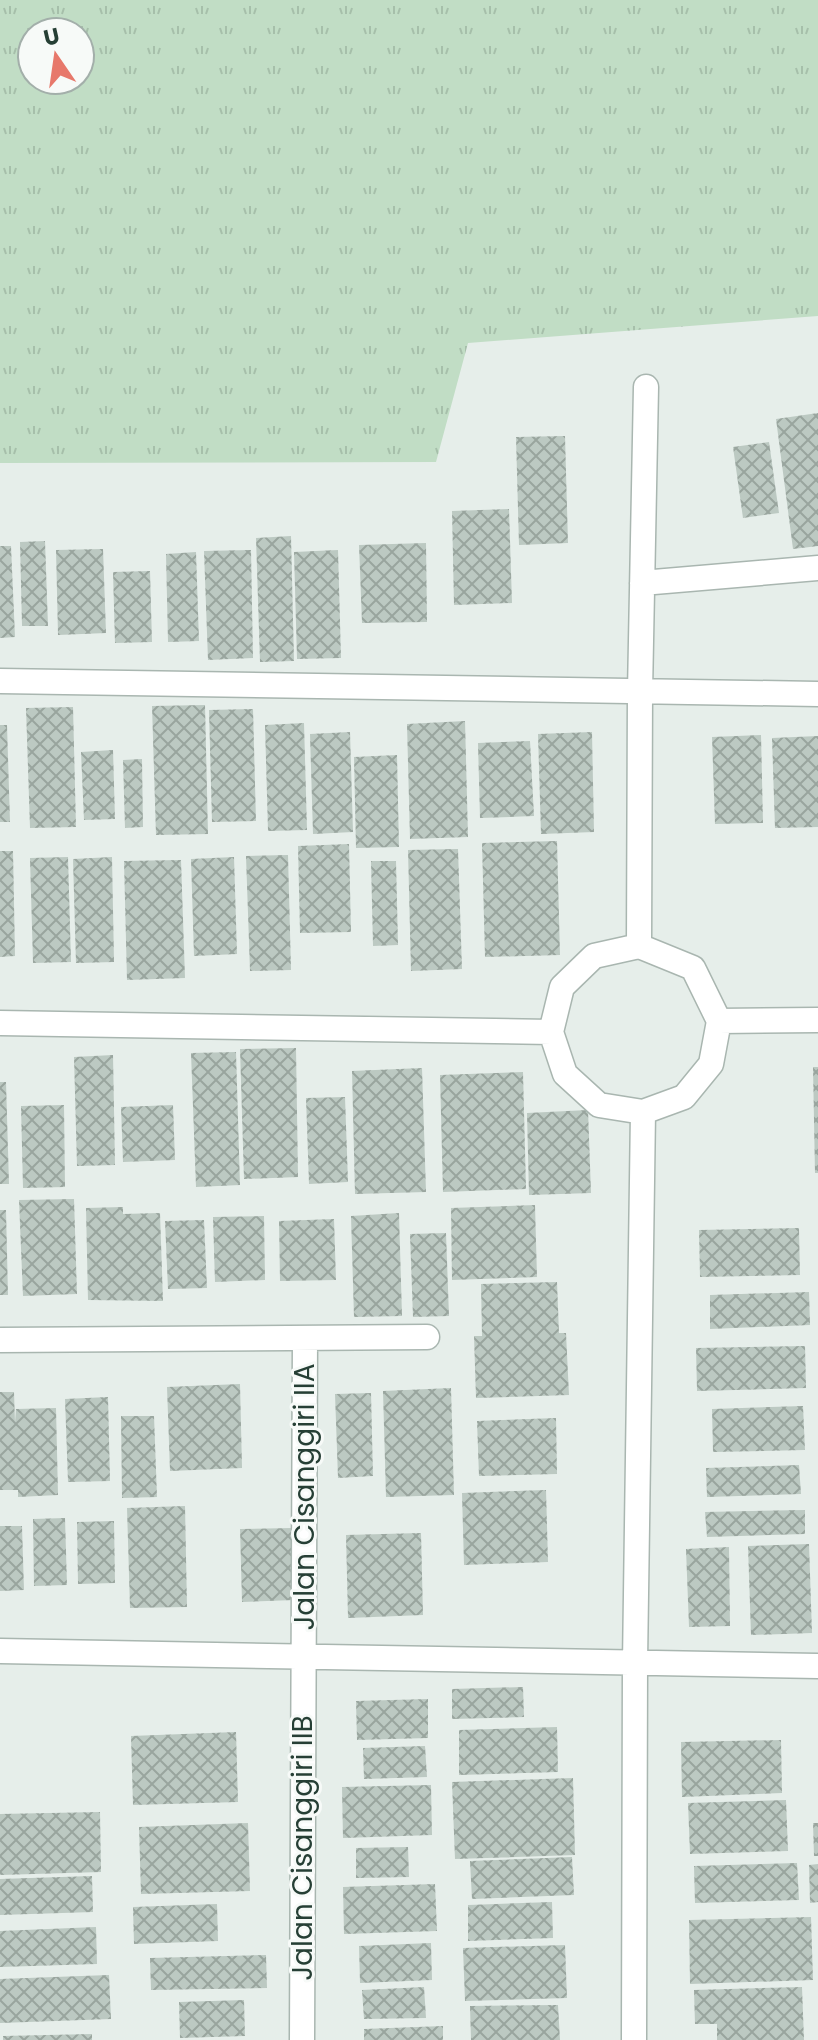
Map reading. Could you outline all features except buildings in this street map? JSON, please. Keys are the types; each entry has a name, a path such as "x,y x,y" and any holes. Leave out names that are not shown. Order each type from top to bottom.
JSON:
{"street":[{"path":"639,946 646,387"},
{"path":"642,583 818,568"},
{"path":"0,681 818,694"},
{"path":"639,946 693,968 719,1021 711,1064 684,1097 643,1112 599,1105 565,1074 551,1032 562,987 594,956 639,946"},
{"path":"719,1021 818,1020"},
{"path":"0,1023 551,1032"},
{"path":"634,2040 635,1663 643,1112"},
{"name":"Jalan Cisanggiri IIA","path":"0,1340 427,1337"},
{"name":"Jalan Cisanggiri IIA","path":"303,1657 305,1338"},
{"path":"0,1651 818,1666"},
{"name":"Jalan Cisanggiri IIB","path":"302,2040 303,1657"}],"green space":[{"path":"0,0 818,0 818,316 468,343 436,462 0,463"}]}
